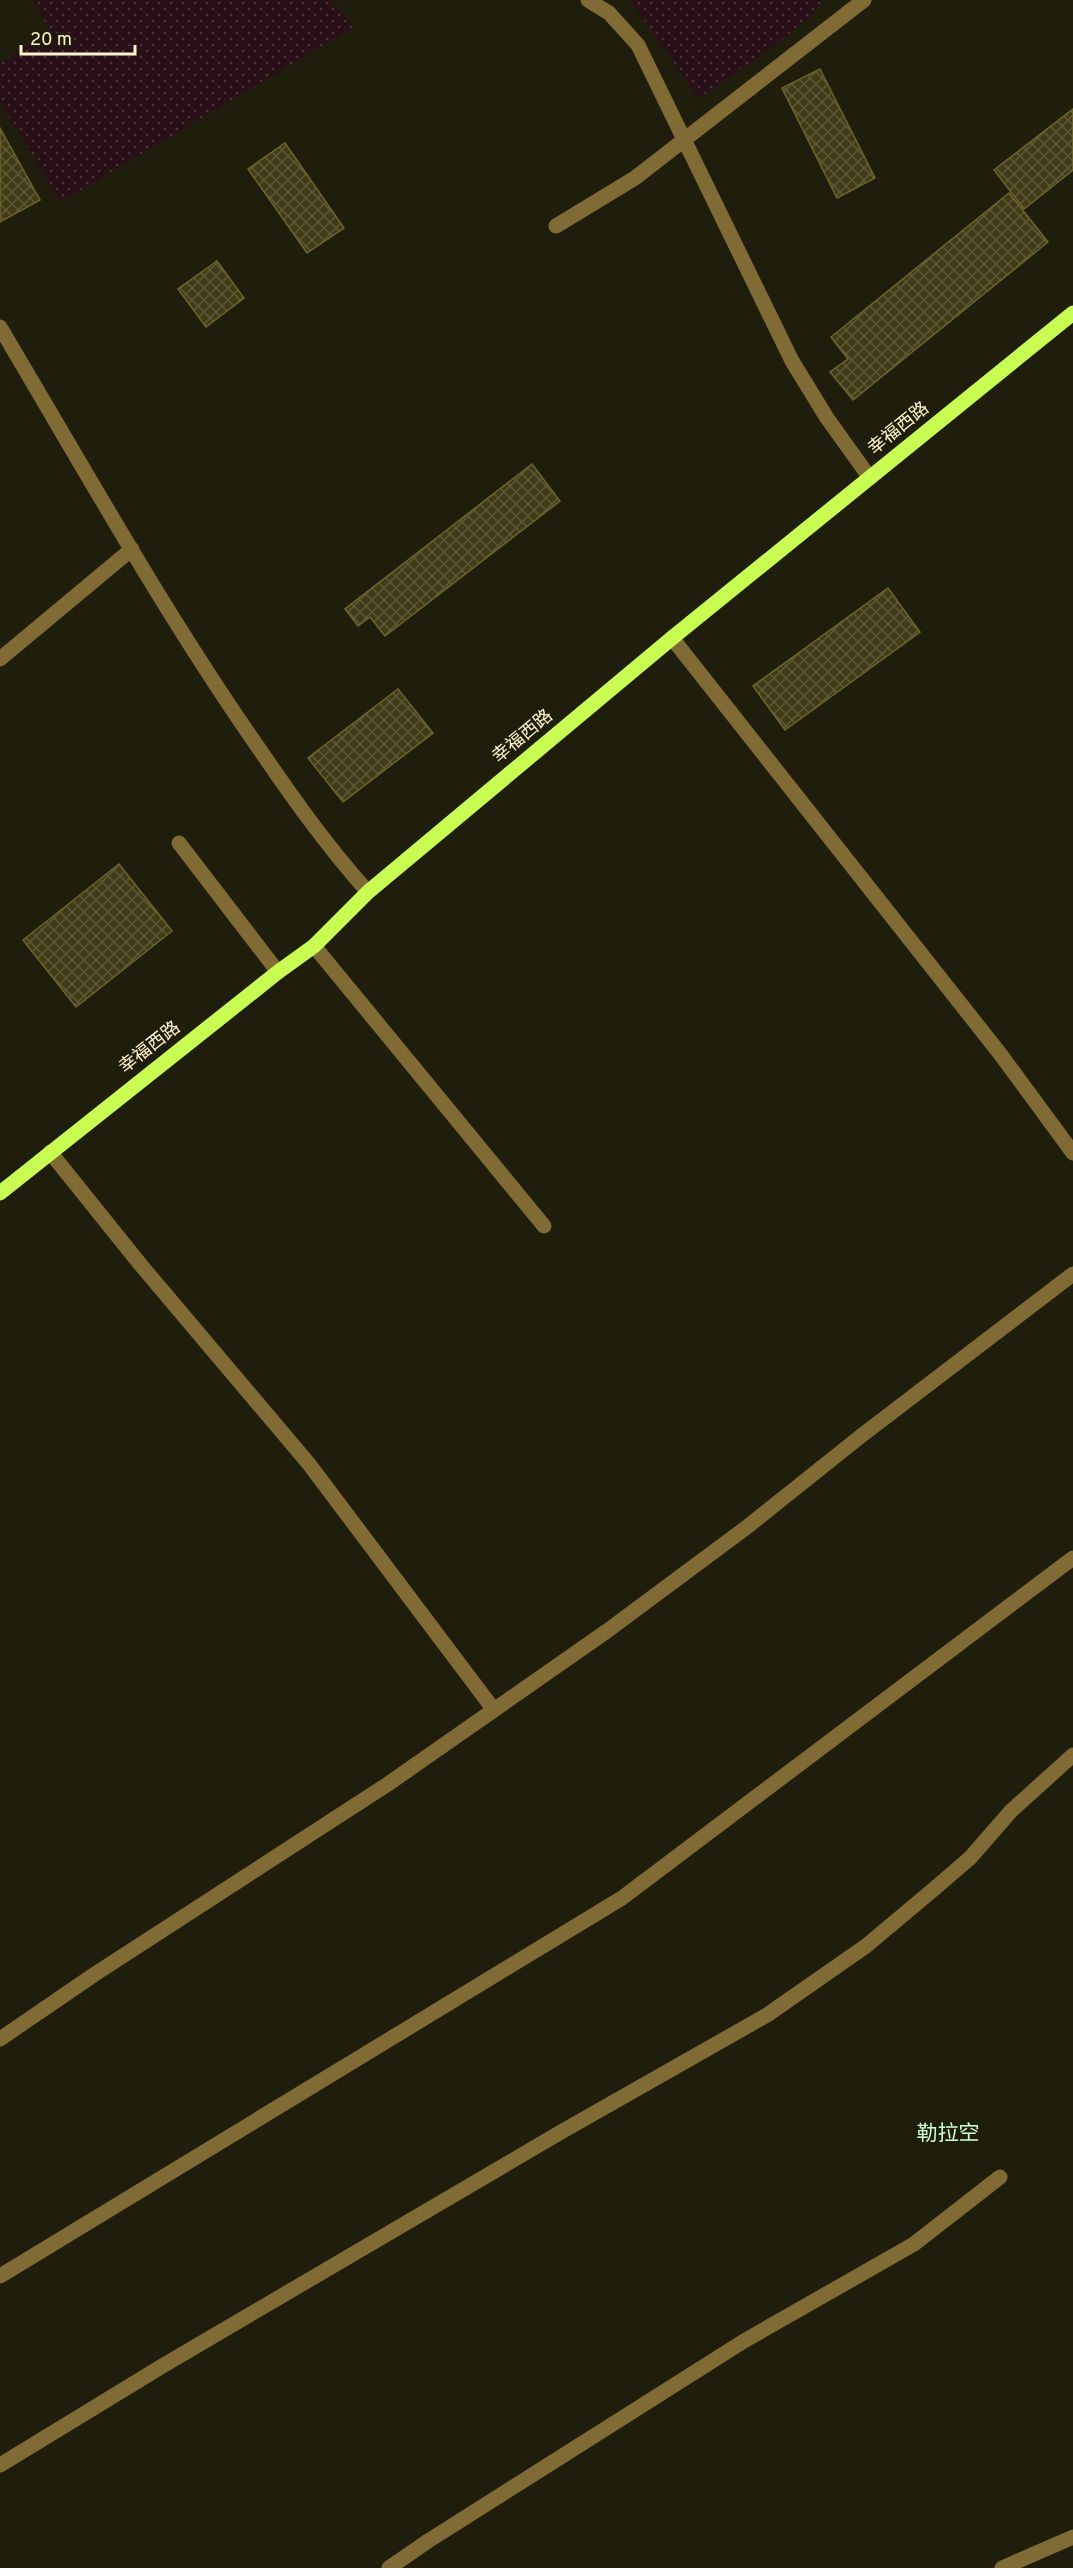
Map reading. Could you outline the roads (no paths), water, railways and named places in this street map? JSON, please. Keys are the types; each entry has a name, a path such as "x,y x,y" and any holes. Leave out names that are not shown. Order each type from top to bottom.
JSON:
{"main road":[{"name":"幸福西路","path":"0,1193 278,972 314,946 368,892 672,638 1073,313"}],"street":[{"path":"588,0 609,13 638,45 792,361 827,418 870,477"},
{"path":"556,225 635,178 864,0"},
{"path":"0,327 199,662 336,857 368,892"},
{"path":"0,659 132,549"},
{"path":"672,638 1000,1055 1073,1153"},
{"path":"179,843 278,972"},
{"path":"314,946 544,1226"},
{"path":"50,1152 140,1264 309,1464 494,1710"},
{"path":"0,2039 105,1967 388,1784 607,1631 747,1527 861,1436 1073,1274"},
{"path":"0,2276 622,1898 1073,1558"},
{"path":"0,2465 205,2341 561,2132 767,2015 866,1946 941,1883 970,1858 1011,1811 1073,1755"},
{"path":"389,2568 744,2341 914,2244 1000,2177"},
{"path":"1002,2568 1073,2537"}],"district":[{"name":"勒拉空","path":"948,2134"}]}
